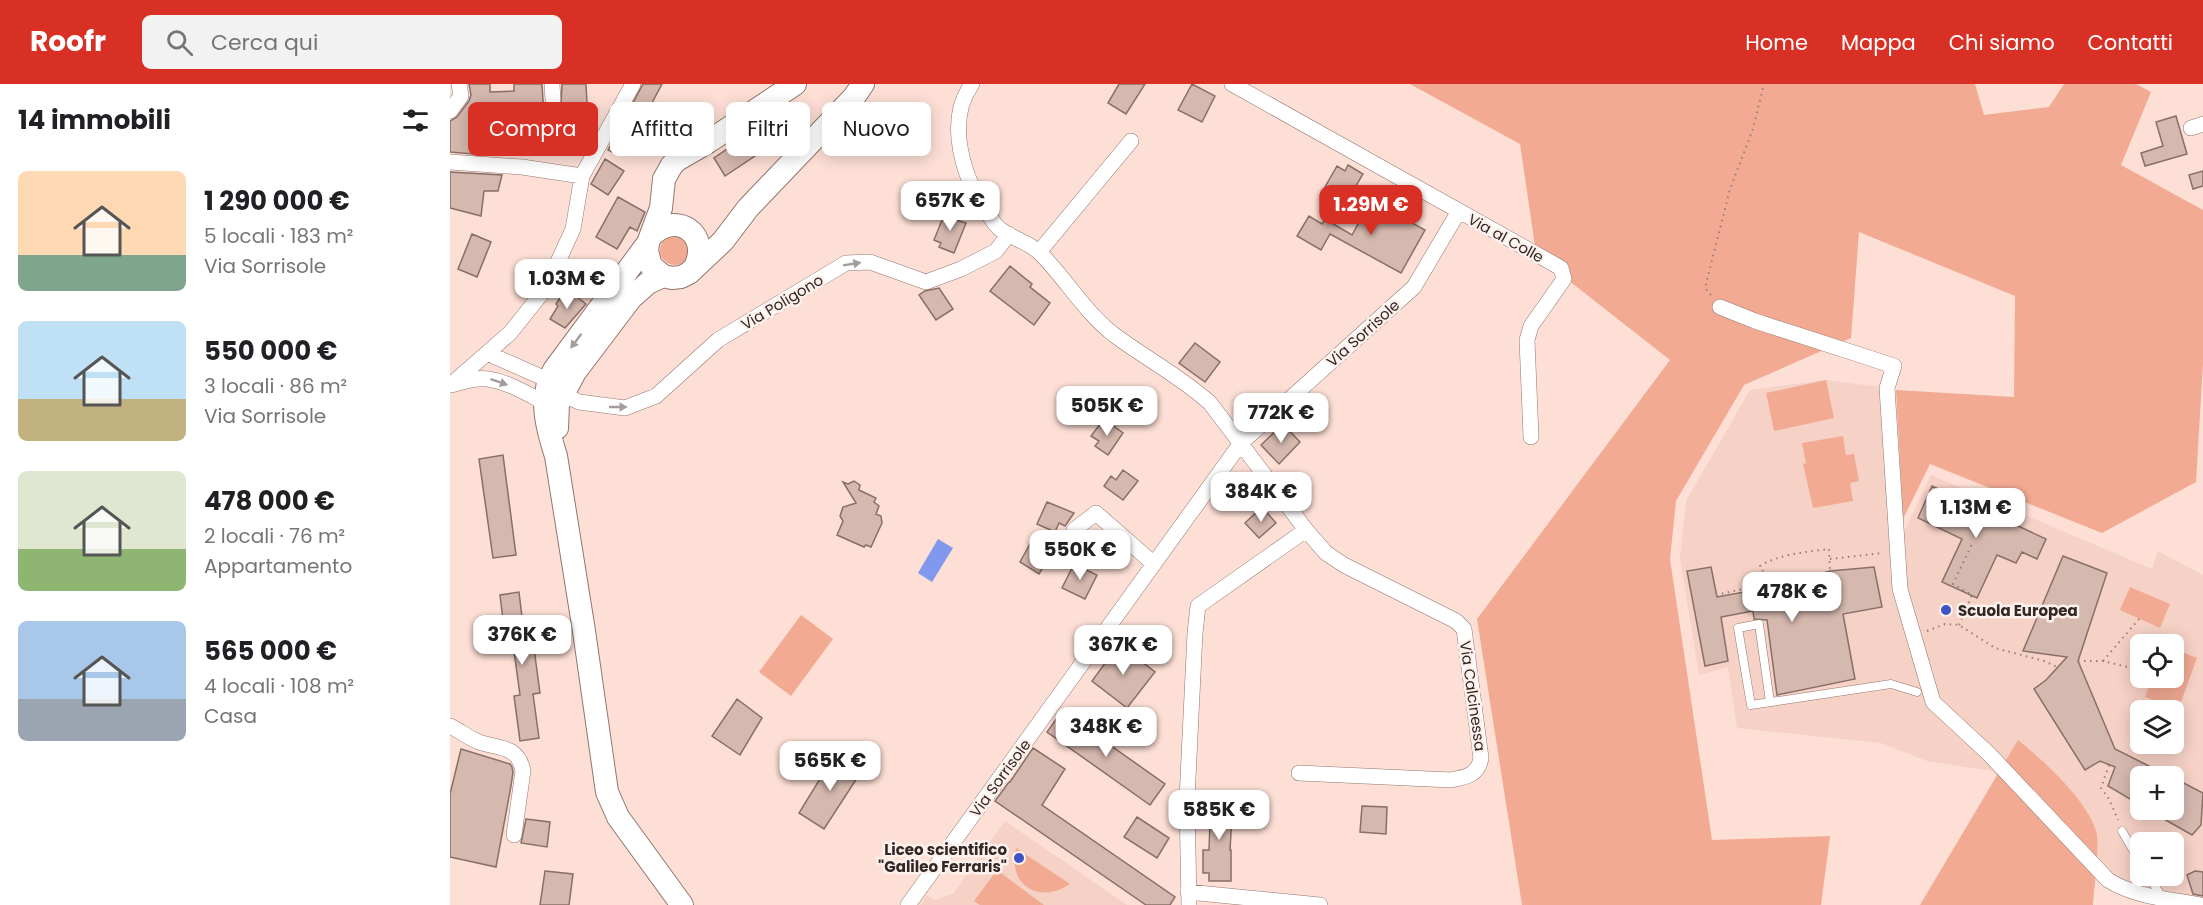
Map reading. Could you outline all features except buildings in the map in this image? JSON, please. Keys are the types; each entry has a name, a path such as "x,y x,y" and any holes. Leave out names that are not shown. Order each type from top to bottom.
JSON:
{"main road":[{"path":"714,137 795,84"},
{"path":"552,392 575,372 631,298 648,283 663,276 681,277 723,241 748,208 854,97 863,84"},
{"path":"663,276 651,266 648,259 650,240 661,208 663,185 667,172 677,160 685,156"},
{"path":"686,156 669,190 672,209 684,227 694,233 700,250 695,267"},
{"path":"682,905 618,817 607,792 556,456 557,411 552,392 650,240 665,226 709,231 748,208"}],"street":[{"path":"450,111 461,96 459,84"},
{"path":"451,386 510,333 546,288 573,229 582,176 633,84"},
{"path":"972,84 960,114 959,136 966,174 980,203 995,224 1001,230 1039,252 1086,307 1113,333 1192,386 1210,403 1306,530 1198,606 1187,799 1189,899 1320,905"},
{"name":"Via al Colle","path":"1232,84 1561,268 1564,279 1530,326 1527,340 1531,437"},
{"path":"1039,252 1131,141"},
{"path":"450,162 522,167 582,176"},
{"name":"Via Sorrisole","path":"908,905 1241,443 1414,287 1459,211"},
{"name":"Via Poligono","path":"552,392 579,402 625,408 656,396 718,340 846,263 870,262 926,282 962,269 996,251 1010,234"},
{"path":"1720,307 1755,321 1894,366 1887,388 1900,589 1914,637 1923,691 1989,754 2108,880 2138,893 2200,905"},
{"path":"487,352 552,392"},
{"path":"451,386 488,378 510,386 552,392"},
{"path":"1074,531 1096,513 1154,564"},
{"name":"Via Calcinessa","path":"1299,773 1451,780 1474,774 1481,758 1464,629 1456,621 1344,565 1326,553 1306,530"},
{"path":"450,726 480,742 510,750 521,761 523,771 514,835"}],"lane":[{"path":"1770,702 1758,624 1738,628 1751,705 1891,684 1923,691"},
{"path":"2122,831 2130,845"},
{"path":"2155,886 2162,898"}],"path":[{"path":"1720,307 1705,288 1730,189 1753,129 1764,84"},
{"path":"1959,625 1972,595 1953,584 1972,544"},
{"path":"1716,595 1771,585 1760,566 1778,559 1829,549 1830,571 1830,559 1889,552"},
{"path":"2103,661 2139,619"},
{"path":"1914,637 1946,624 1959,625 1995,648 2044,661 2057,667"},
{"path":"2078,661 2103,661 2130,668"},
{"path":"2109,765 2101,788 2115,813"}],"shaded area":[{"path":"1410,84 1975,84 1984,115 2049,107 2064,84 2136,84 2151,92 2121,165 2203,210 2203,363 2196,482 2102,533 1930,464 1903,519 1896,390 2014,397 2015,296 1859,232 1851,338 1744,385 1676,501 1670,559 1712,840 1830,836 1821,905 1522,905 1477,619 1670,360 1568,280 1535,246 1520,144"},
{"path":"675,235 685,240 690,250 685,260 675,265 665,260 660,250 665,240"},
{"name":"Scuola Europea","path":"1826,380 1887,388 1901,538 1931,475 2152,569 2158,551 2203,575 2203,903 2131,889 2031,812 1992,771 1927,761 1881,743 1737,728 1728,667 1699,675 1680,558 1686,501 1750,390"},
{"path":"1826,380 1834,418 1774,431 1766,393"},
{"path":"1843,436 1846,455 1854,454 1859,481 1850,483 1853,501 1813,508 1803,464 1806,463 1802,443"},
{"path":"2130,587 2170,604 2160,628 2120,610"},
{"path":"801,615 833,639 791,696 759,672"},
{"path":"2184,653 2197,658 2182,700 2153,700 2145,697 2148,688 2184,688"},
{"path":"2018,740 2063,781 2091,819 2097,837 2093,905 1920,905"},
{"name":"Liceo scientifico \"Galileo Ferraris\"","path":"1005,821 1127,905 920,905 927,895 934,900 953,894"},
{"path":"1016,848 1070,884 1047,892 1037,892 1028,888 1016,872 1014,861"},
{"path":"997,870 1044,905 980,905 974,901"}],"water":[{"path":"938,539 953,548 932,582 918,573"}],"place":[{"name":"Scuola Europea","path":"1946,610"},
{"name":"Liceo scientifico \"Galileo Ferraris\"","path":"1019,858"}]}
